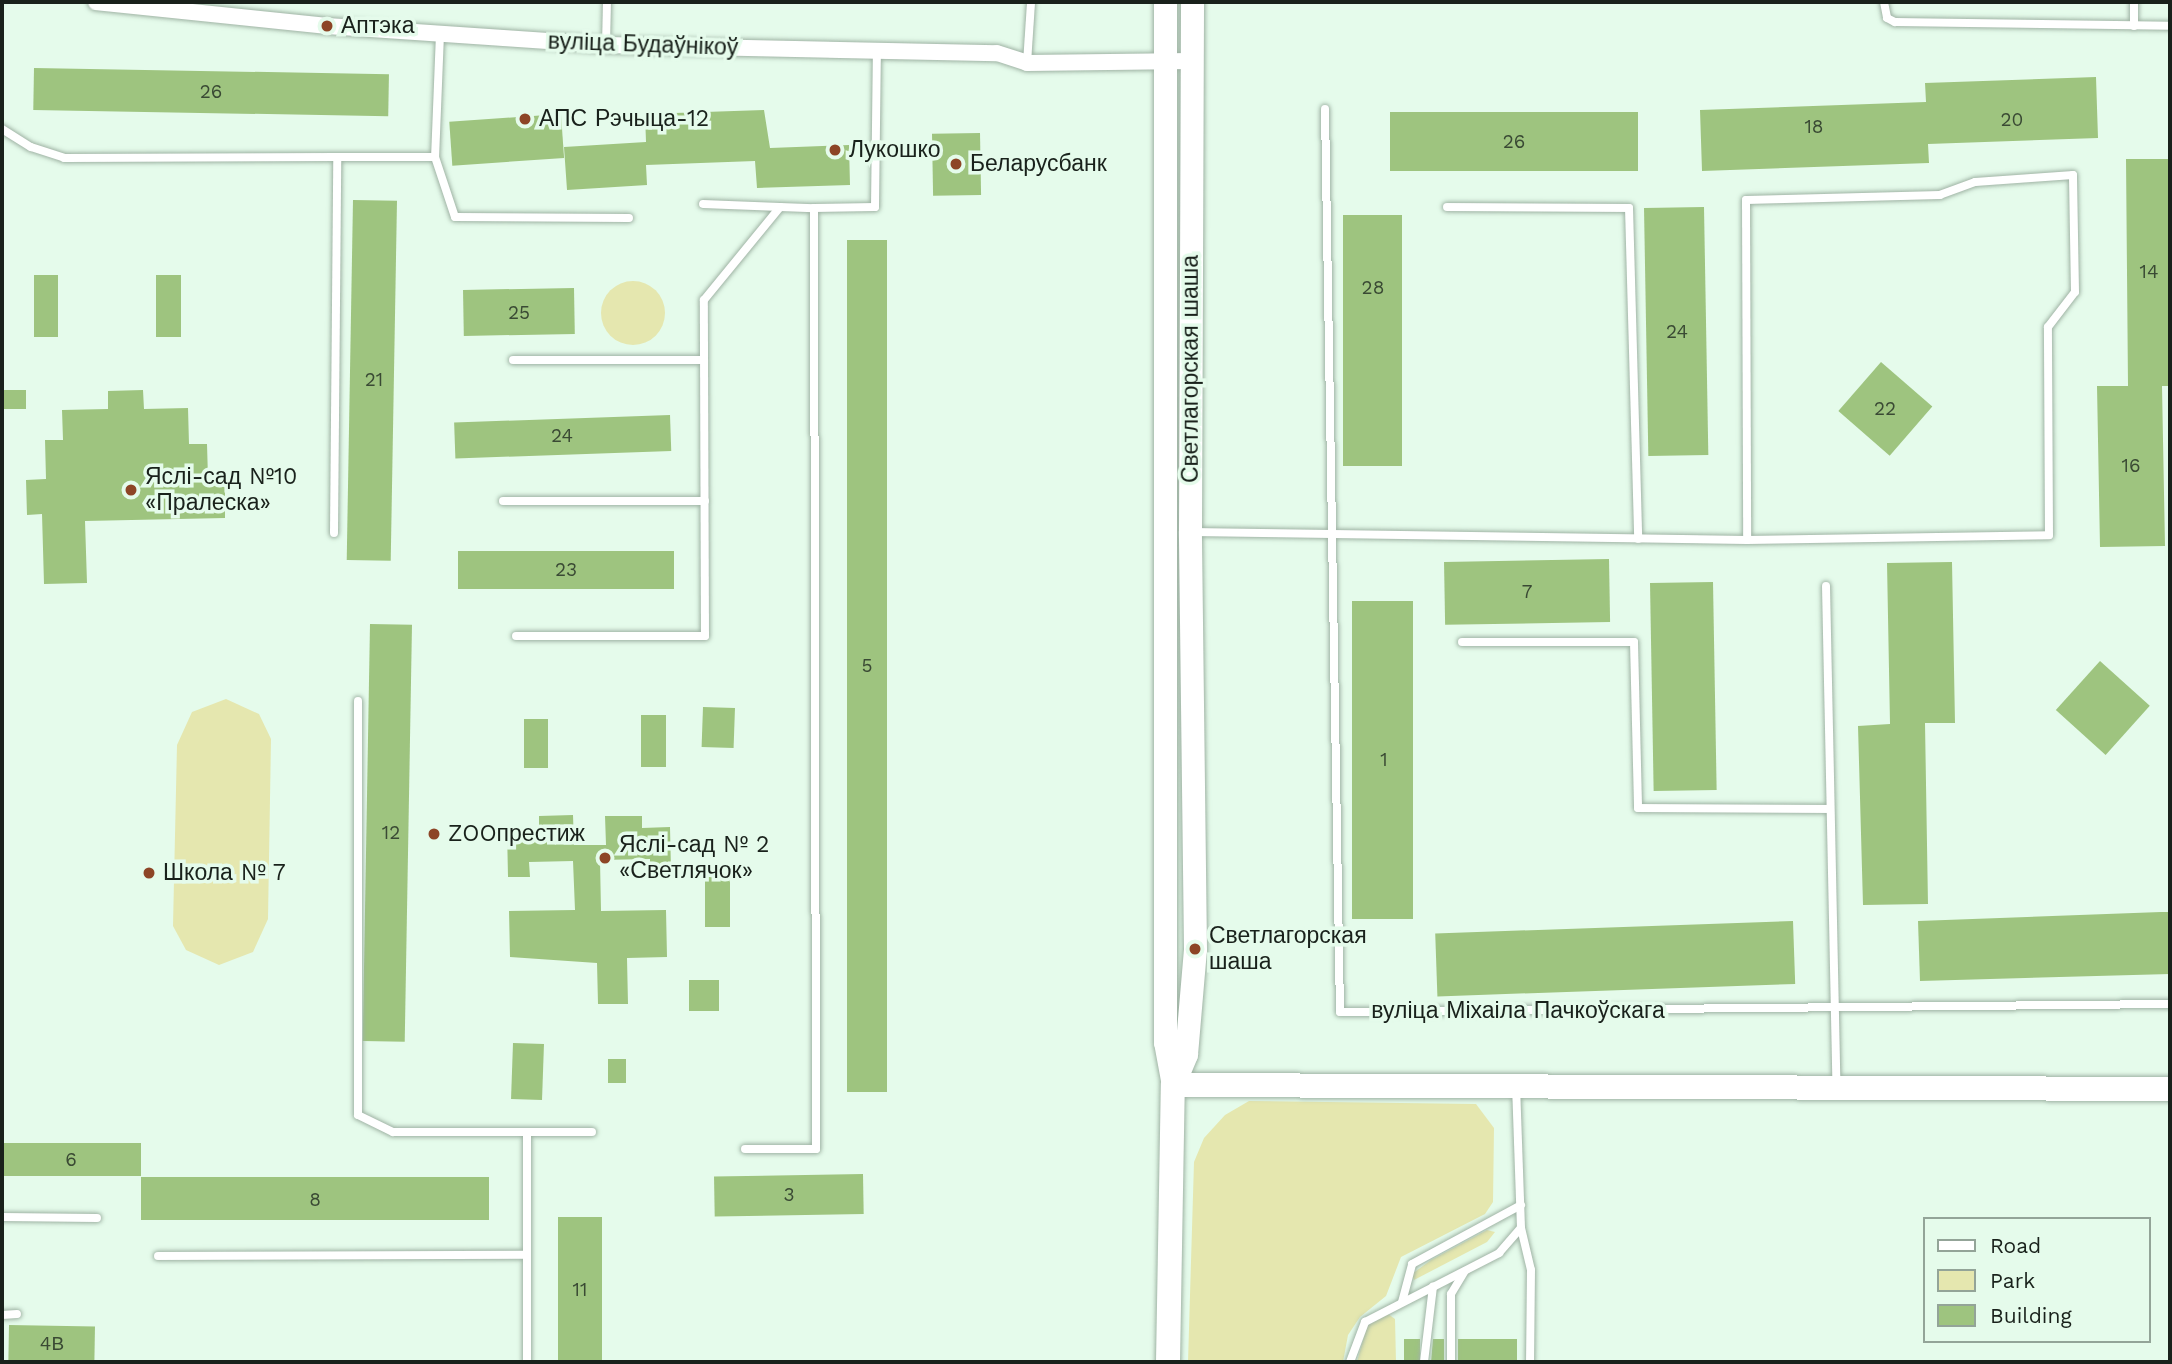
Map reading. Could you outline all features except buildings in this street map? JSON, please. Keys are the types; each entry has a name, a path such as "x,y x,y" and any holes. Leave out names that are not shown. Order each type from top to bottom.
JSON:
{"main road":[{"path":"1165,2 1165,1042 1173,1084 2170,1089"},
{"name":"Светлагорская шаша","path":"1168,1362 1173,1084 1186,1054 1195,949 1189,531 1192,2"}],"street":[{"name":"вуліца Будаўнікоў","path":"96,2 182,5 440,34 607,45 877,53 997,53 1027,62 1191,61"}],"lane":[{"path":"607,2 607,45"},
{"path":"1027,62 1031,2"},
{"path":"1884,2 1887,18 1895,22 2170,26"},
{"path":"2134,2 2134,26"},
{"path":"440,34 435,157 455,217 629,218"},
{"path":"703,204 875,207 877,53"},
{"path":"1325,110 1332,538"},
{"path":"2,130 64,158 435,157"},
{"path":"334,533 337,157"},
{"path":"1189,531 1332,538 1747,540 2049,535 2048,327 2075,292 2073,175 1976,182 1940,195 1746,200 1747,540"},
{"path":"516,635 705,636 704,300 780,207"},
{"path":"1447,207 1629,208 1638,539"},
{"path":"745,1149 816,1149 814,208"},
{"path":"513,360 704,360"},
{"path":"503,500 705,501"},
{"name":"вуліца Міхаіла Пачкоўскага","path":"1332,538 1340,1012 1835,1010 2170,1004"},
{"path":"1826,586 1836,1086"},
{"path":"1462,642 1634,642 1638,808 1830,809"},
{"path":"358,701 358,1115 393,1132 592,1132"},
{"path":"1516,1086 1521,1228 1531,1270 1530,1362"},
{"path":"527,1132 527,1362"},
{"path":"1402,1302 1412,1264 1521,1205"},
{"path":"2,1217 97,1218"},
{"path":"1350,1362 1365,1322 1499,1253 1521,1228"},
{"path":"158,1256 527,1255"},
{"path":"1451,1362 1451,1294 1464,1272"},
{"path":"1424,1362 1433,1287"},
{"path":"2,1315 17,1314"}],"green space":[{"path":"633,281 656,290 665,313 656,336 633,345 610,336 601,313 610,290"},
{"path":"226,699 259,714 271,739 268,919 253,952 219,965 186,950 173,926 177,745 192,712"},
{"path":"1249,1101 1476,1104 1494,1128 1493,1202 1485,1214 1401,1257 1386,1296 1360,1317 1348,1335 1343,1362 1188,1362 1194,1162 1204,1138 1225,1115"},
{"path":"1487,1230 1495,1232 1487,1242 1414,1280 1412,1274 1431,1260"},
{"path":"1388,1314 1395,1319 1396,1362 1357,1362 1367,1326"}],"place":[{"name":"Аптэка","path":"327,26"},
{"name":"АПС Рэчыца-12","path":"525,119"},
{"name":"Лукошко","path":"835,150"},
{"name":"Беларусбанк","path":"956,164"},
{"name":"Яслі-сад №10 «Пралеска»","path":"131,490"},
{"name":"ZOOпрестиж","path":"434,834"},
{"name":"Яслі-сад № 2 «Светлячок»","path":"605,858"},
{"name":"Школа № 7","path":"149,873"},
{"name":"Светлагорская шаша","path":"1195,949"}]}
